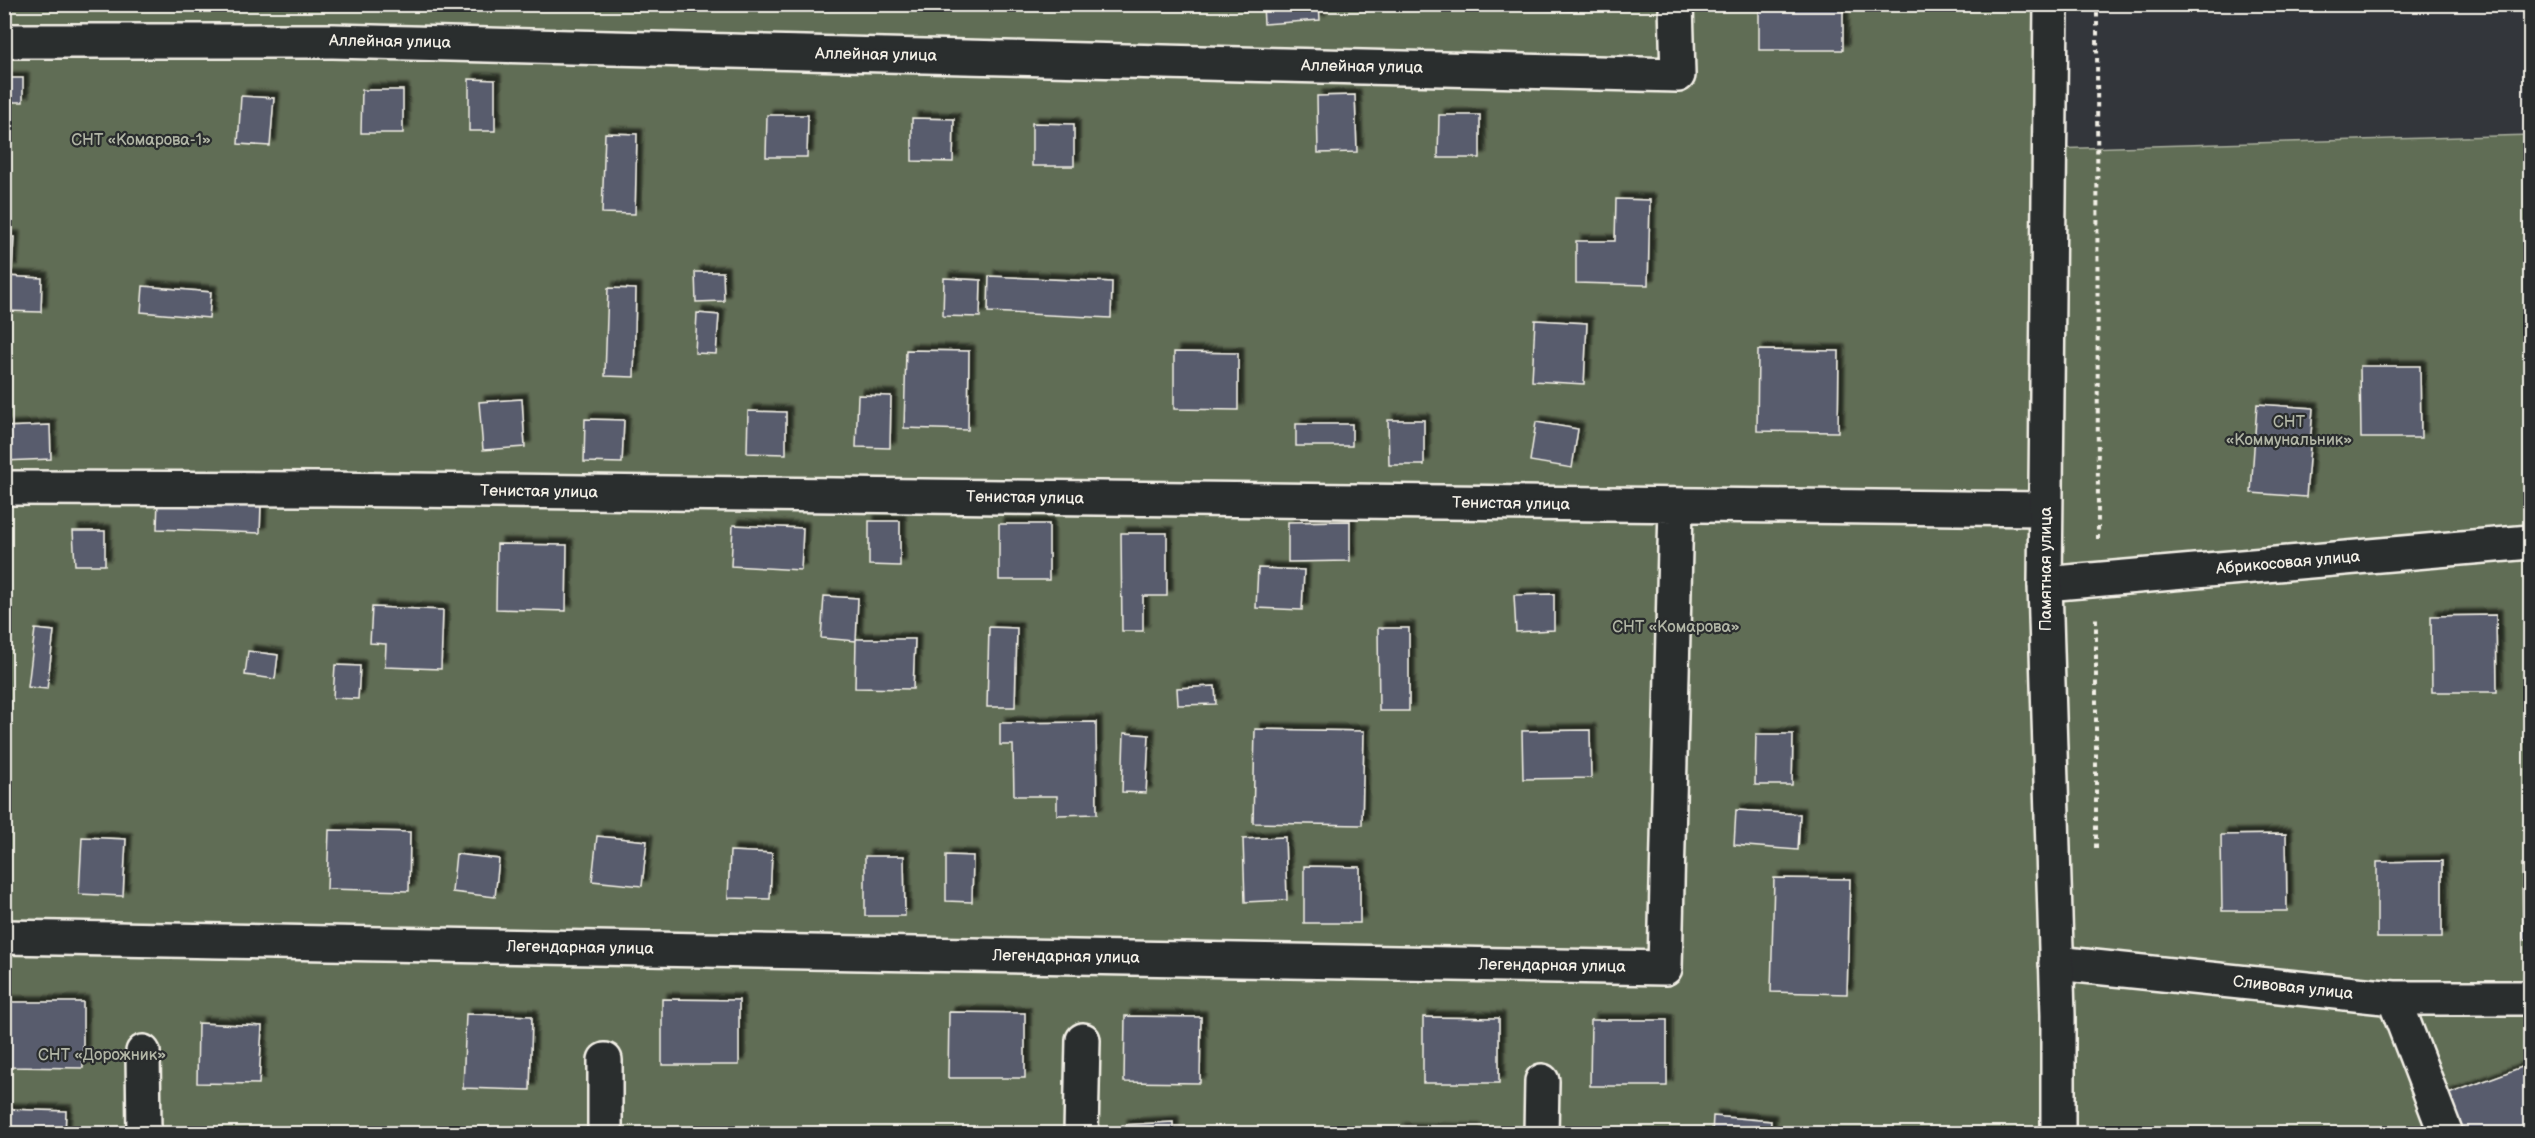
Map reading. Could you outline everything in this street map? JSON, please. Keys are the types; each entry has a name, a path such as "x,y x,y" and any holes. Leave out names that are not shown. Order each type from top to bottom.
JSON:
{"street":[{"name":"Аллейная улица","path":"4,41 333,41 1678,75 1676,4"},
{"name":"Памятная улица","path":"2051,4 2045,584 2058,1015 2058,1134"},
{"name":"Тенистая улица","path":"4,488 319,489 2045,509"},
{"name":"Легендарная улица","path":"4,937 1665,968 1676,506"},
{"name":"Абрикосовая улица","path":"2045,584 2530,542"},
{"name":"Сливовая улица","path":"2056,963 2394,998 2530,998"},
{"path":"2394,998 2446,1134"},
{"path":"1082,1134 1083,1040"},
{"path":"143,1052 144,1134"},
{"path":"605,1060 605,1134"},
{"path":"1541,1134 1542,1081"}],"green space":[{"path":"5,5 2051,5 2050,149 2530,135 2530,1133 5,1134"}],"building":[{"path":"1263,4 1319,4 1320,20 1264,24"},
{"path":"1523,4 1572,4 1572,11 1523,8"},
{"path":"1759,4 1843,4 1843,50 1759,50"},
{"path":"4,78 23,78 23,102 4,102"},
{"path":"469,79 495,80 495,131 469,131"},
{"path":"362,90 403,90 403,133 361,133"},
{"path":"1355,95 1357,152 1318,153 1317,96"},
{"path":"241,96 274,98 270,146 238,144"},
{"path":"767,115 808,115 807,157 766,157"},
{"path":"1439,115 1480,115 1480,158 1438,158"},
{"path":"912,118 954,119 953,162 912,161"},
{"path":"1032,123 1074,124 1074,166 1032,166"},
{"path":"605,133 637,134 635,214 602,213"},
{"path":"1616,199 1650,200 1648,285 1576,283 1576,241 1615,241"},
{"path":"4,237 14,237 12,270 4,269"},
{"path":"695,272 723,272 724,301 696,302"},
{"path":"4,276 42,278 41,312 4,311"},
{"path":"989,276 1112,282 1111,318 988,312"},
{"path":"944,278 981,280 980,317 943,316"},
{"path":"143,286 211,292 209,318 141,312"},
{"path":"608,288 636,289 634,377 605,376"},
{"path":"697,313 719,315 716,354 695,353"},
{"path":"1535,320 1587,323 1584,384 1532,381"},
{"path":"906,350 969,351 968,430 904,428"},
{"path":"1758,350 1839,351 1838,432 1757,431"},
{"path":"1174,352 1238,353 1238,410 1174,409"},
{"path":"2360,366 2420,366 2421,438 2361,438"},
{"path":"858,395 891,396 890,448 856,447"},
{"path":"522,399 525,447 483,450 479,402"},
{"path":"2257,404 2313,408 2306,497 2251,493"},
{"path":"748,411 786,412 786,454 747,453"},
{"path":"585,419 624,420 622,463 584,462"},
{"path":"1388,420 1424,420 1424,465 1389,465"},
{"path":"1536,422 1578,429 1572,468 1530,461"},
{"path":"1296,424 1352,424 1352,446 1296,446"},
{"path":"50,425 51,459 4,461 4,427"},
{"path":"158,500 261,504 260,533 157,529"},
{"path":"869,521 900,521 900,566 869,565"},
{"path":"1350,521 1350,561 1288,562 1288,522"},
{"path":"999,524 1049,524 1049,580 999,580"},
{"path":"733,525 803,528 801,570 731,566"},
{"path":"73,531 105,531 105,565 75,565"},
{"path":"1121,533 1167,533 1167,596 1143,596 1143,631 1122,631"},
{"path":"497,544 567,545 566,611 496,609"},
{"path":"1258,568 1304,570 1302,610 1256,608"},
{"path":"1554,594 1554,630 1516,632 1514,595"},
{"path":"824,596 858,598 856,641 821,638"},
{"path":"372,607 443,610 441,669 385,667 386,644 370,643"},
{"path":"2496,615 2497,692 2432,692 2431,616"},
{"path":"989,627 1017,628 1015,707 987,707"},
{"path":"1378,628 1409,628 1409,711 1379,711"},
{"path":"35,629 54,631 47,689 28,687"},
{"path":"856,639 915,639 913,689 855,688"},
{"path":"248,651 278,655 275,679 245,675"},
{"path":"335,665 360,666 358,699 333,698"},
{"path":"1215,686 1216,704 1178,705 1177,688"},
{"path":"1096,722 1097,814 1057,815 1057,796 1014,796 1013,745 1000,745 1000,723"},
{"path":"1255,729 1364,731 1362,825 1253,823"},
{"path":"1590,730 1591,778 1523,779 1522,731"},
{"path":"1124,733 1149,735 1146,793 1122,792"},
{"path":"1756,734 1793,734 1792,785 1755,785"},
{"path":"1736,810 1800,814 1798,850 1734,845"},
{"path":"329,830 410,832 409,891 327,889"},
{"path":"2286,834 2287,911 2222,911 2221,835"},
{"path":"597,836 647,841 642,886 592,881"},
{"path":"82,837 126,839 123,896 79,894"},
{"path":"1285,837 1287,900 1245,902 1243,839"},
{"path":"730,851 772,853 770,899 728,898"},
{"path":"456,854 499,859 495,897 452,892"},
{"path":"946,855 973,856 972,902 946,901"},
{"path":"865,856 904,856 905,916 865,916"},
{"path":"2442,861 2442,938 2377,938 2377,862"},
{"path":"2522,864 2530,864 2530,940 2523,940"},
{"path":"1304,866 1360,867 1360,923 1304,923"},
{"path":"1774,878 1850,879 1847,994 1771,992"},
{"path":"662,999 739,1000 739,1065 662,1065"},
{"path":"7,1002 83,1002 83,1068 7,1067"},
{"path":"949,1012 1025,1013 1025,1078 948,1078"},
{"path":"466,1014 532,1016 530,1090 463,1088"},
{"path":"1125,1016 1201,1017 1200,1083 1124,1082"},
{"path":"1423,1017 1499,1018 1499,1083 1423,1083"},
{"path":"1591,1020 1667,1020 1667,1086 1590,1086"},
{"path":"198,1023 262,1026 259,1084 197,1083"},
{"path":"2530,1064 2530,1129 2517,1134 2447,1134 2435,1099"},
{"path":"4,1109 66,1111 65,1134 4,1134"},
{"path":"1713,1116 1771,1121 1770,1134 1712,1134"},
{"path":"1173,1122 1173,1134 1123,1134 1122,1125"},
{"path":"1399,1129 1475,1130 1475,1134 1399,1134"}],"park label":[{"name":"СНТ «Комарова-1»","path":"141,140"},
{"name":"СНТ «Коммунальник»","path":"2289,431"},
{"name":"СНТ «Комарова»","path":"1676,627"},
{"name":"СНТ «Дорожник»","path":"102,1055"}]}
